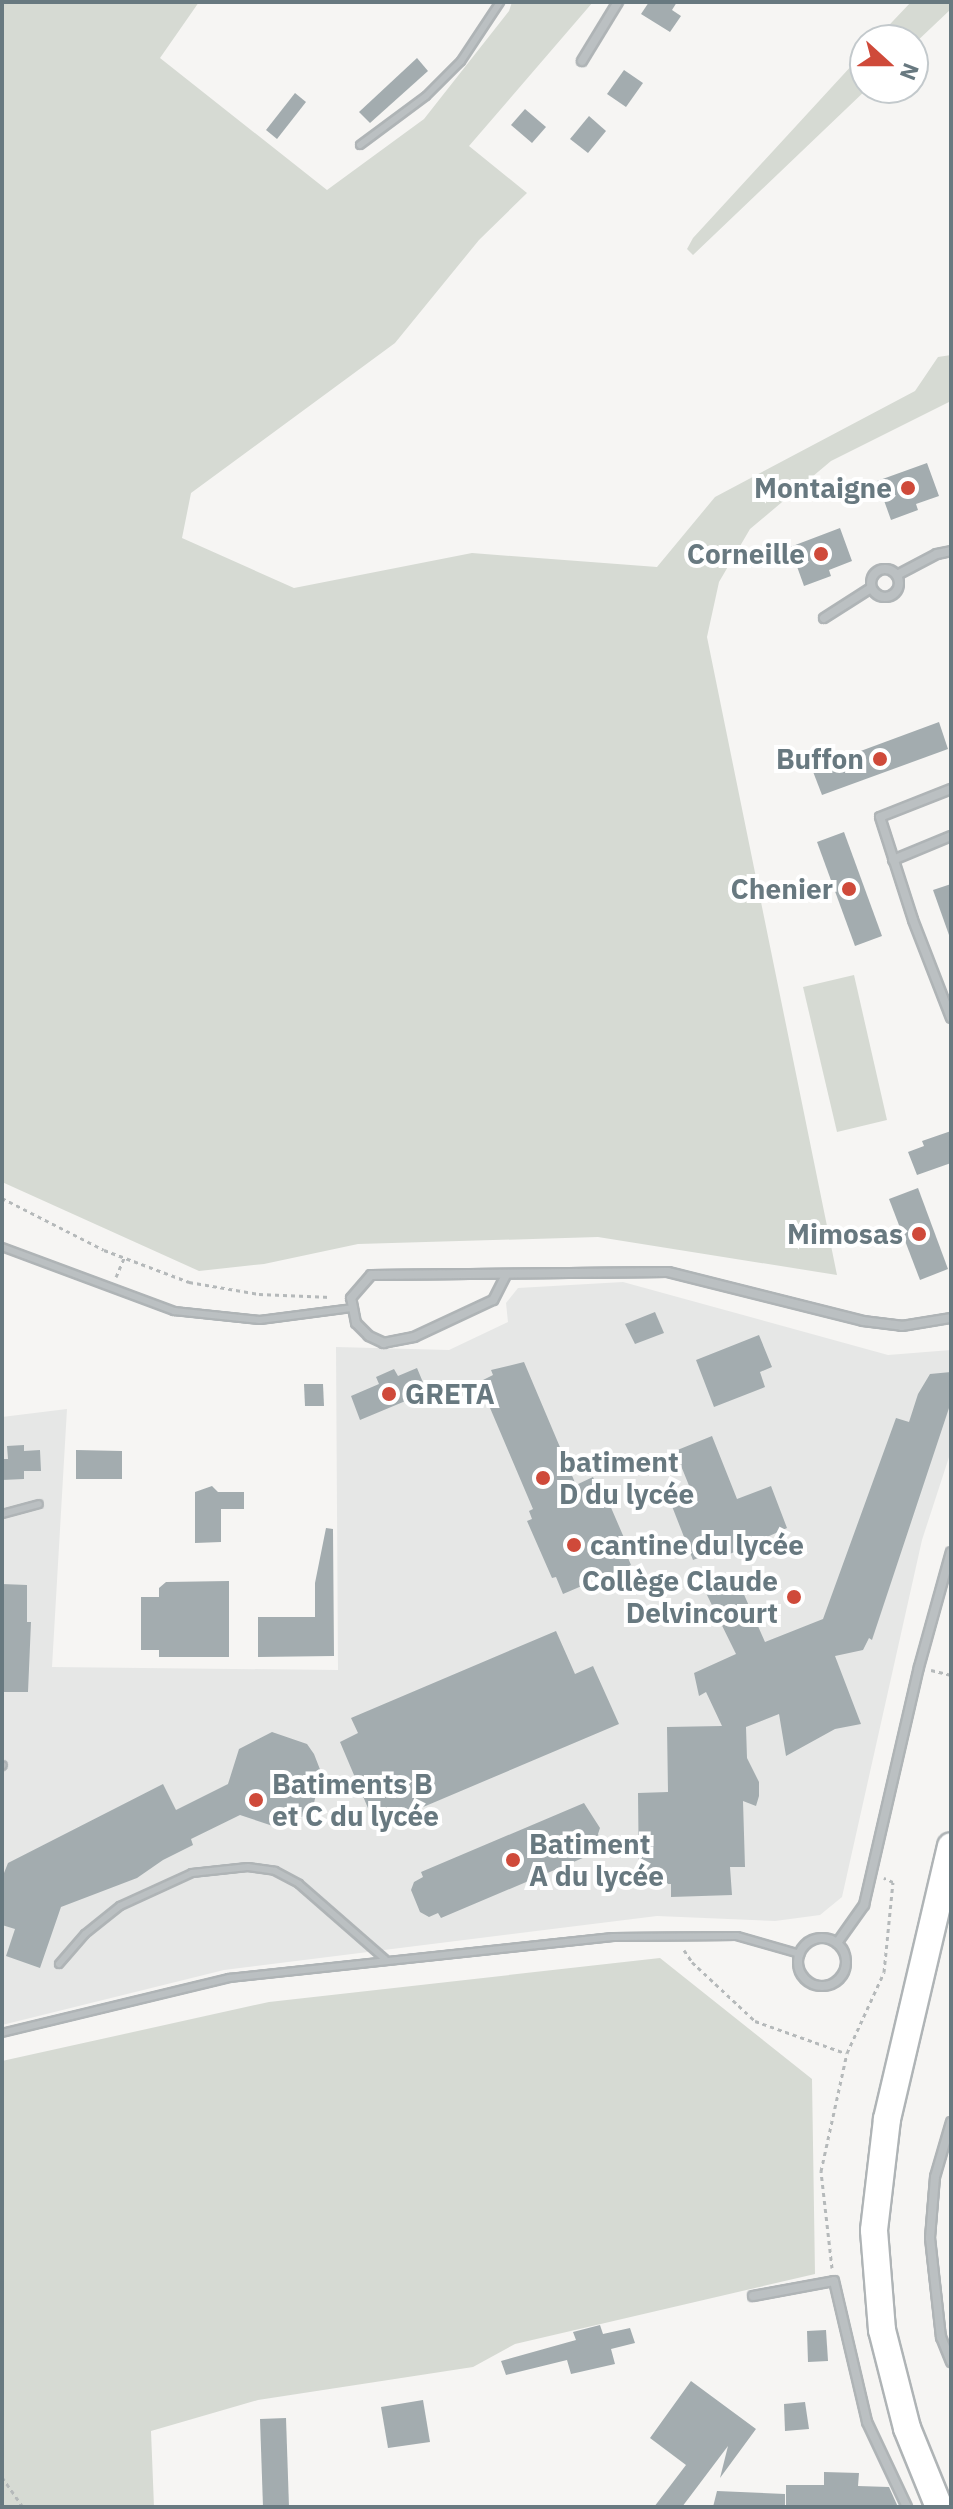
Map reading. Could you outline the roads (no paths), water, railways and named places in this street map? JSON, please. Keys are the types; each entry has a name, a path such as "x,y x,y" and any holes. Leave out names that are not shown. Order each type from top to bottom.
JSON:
{"main road":[{"path":"939,2507 907,2428 882,2330 874,2230 887,2119 951,1846"}],"street":[{"path":"582,61 618,2"},
{"path":"897,575 937,554 951,551"},
{"path":"824,618 871,588 875,571 883,568 897,575"},
{"path":"871,588 883,597 891,596 899,584 897,575"},
{"path":"951,789 880,817 951,1018"},
{"path":"893,860 951,836"},
{"path":"506,1275 493,1300 414,1337 384,1343 369,1336 356,1323 351,1298 371,1275 668,1272 848,1317 902,1326 951,1318"},
{"path":"837,1943 864,1905 919,1667 951,1552"},
{"path":"815,1939 837,1943 846,1964 833,1983 810,1982 800,1969 800,1954 815,1939"},
{"path":"951,2122 935,2177 930,2238 941,2337 951,2362"},
{"path":"753,2296 834,2281 867,2422 907,2507"}],"lane":[{"path":"360,145 426,96 461,61 500,2"},
{"path":"2,1247 174,1311 260,1320 353,1308"},
{"path":"2,1514 39,1504"},
{"path":"59,1964 85,1934 120,1906 192,1873 248,1867 275,1871 299,1884 385,1959"},
{"path":"2,2033 229,1978 385,1959 613,1937 737,1936 800,1954"}],"place":[{"name":"Montaigne","path":"908,488"},
{"name":"Corneille","path":"821,554"},
{"name":"Buffon","path":"880,759"},
{"name":"Chenier","path":"849,889"},
{"name":"Mimosas","path":"919,1234"},
{"name":"GRETA","path":"389,1394"},
{"name":"batiment D du lycée","path":"543,1478"},
{"name":"cantine du lycée","path":"574,1545"},
{"name":"Collège Claude Delvincourt","path":"794,1597"},
{"name":"Batiments B et C du lycée","path":"256,1800"},
{"name":"Batiment A du lycée","path":"513,1860"}]}
